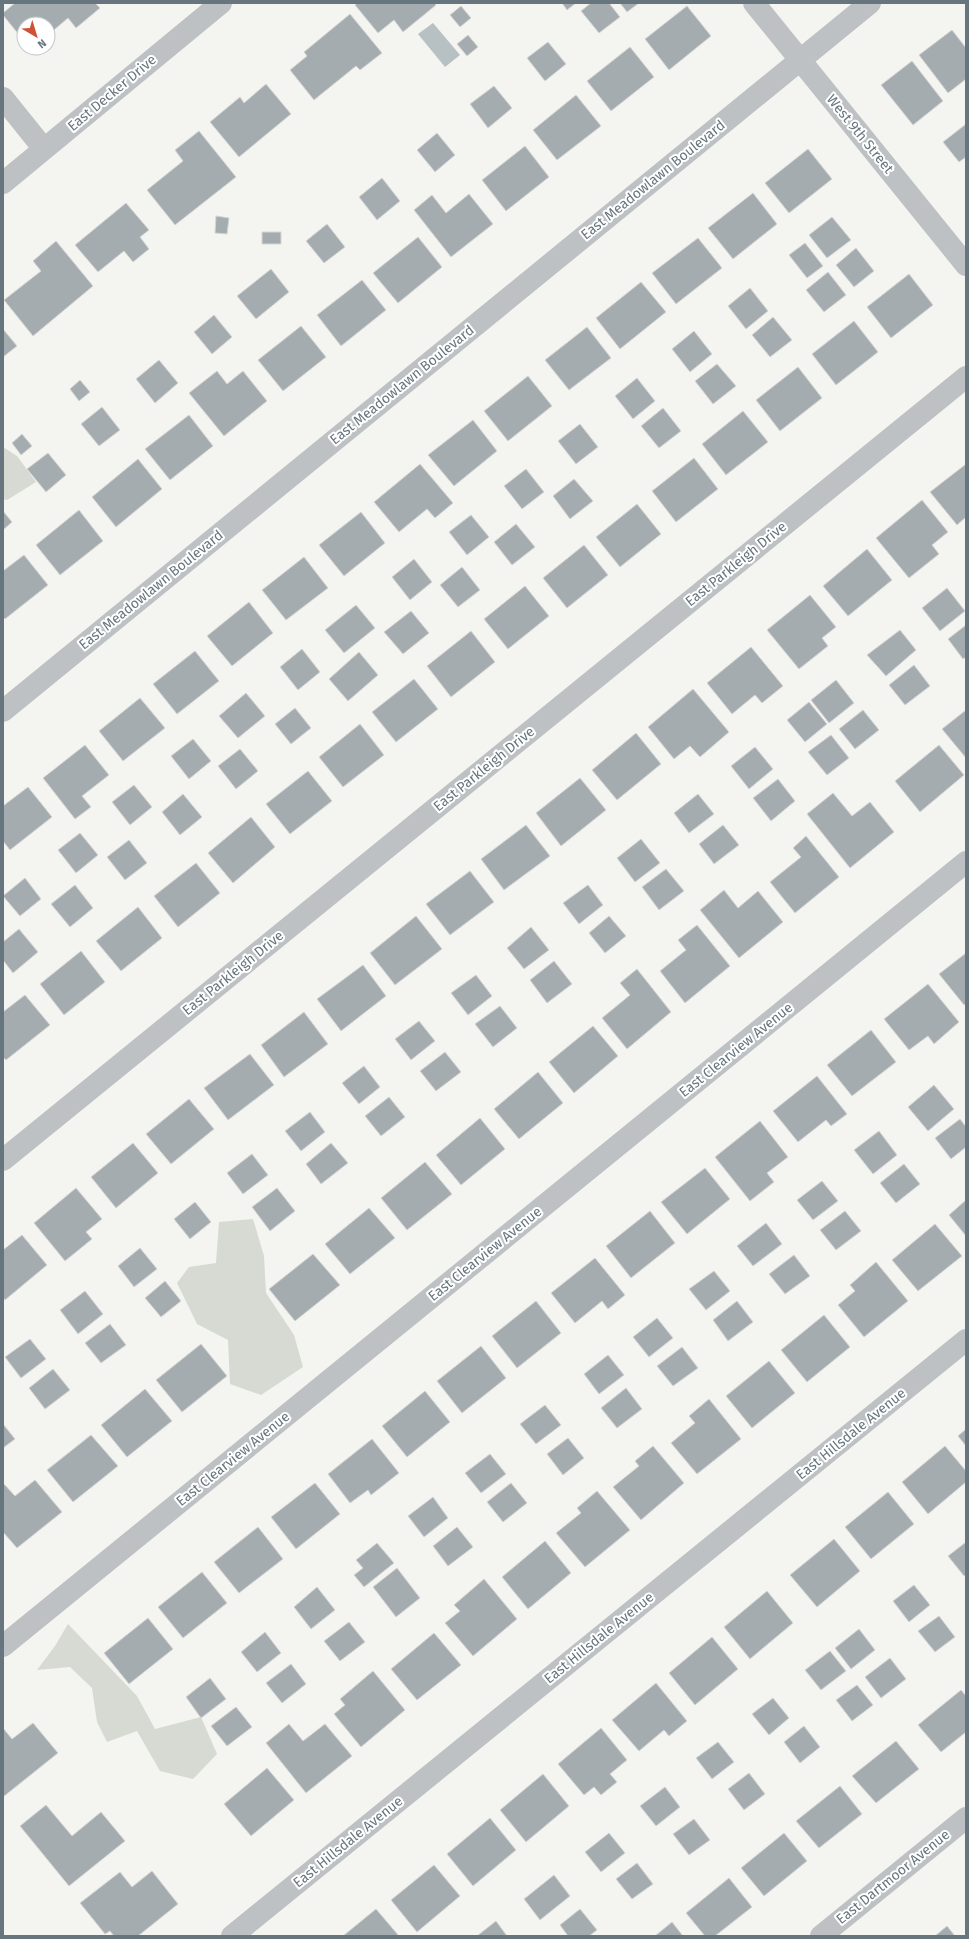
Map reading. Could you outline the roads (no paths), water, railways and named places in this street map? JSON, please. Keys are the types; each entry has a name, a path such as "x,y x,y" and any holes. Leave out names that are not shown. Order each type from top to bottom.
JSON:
{"street":[{"name":"East Decker Drive","path":"3,183 221,3"},
{"name":"West 9th Street","path":"754,3 966,265"},
{"name":"East Meadowlawn Boulevard","path":"3,710 870,3"},
{"path":"3,98 44,149"},
{"name":"East Parkleigh Drive","path":"3,1160 966,377"},
{"name":"East Clearview Avenue","path":"3,1646 966,862"},
{"name":"East Hillsdale Avenue","path":"232,1936 966,1340"},
{"name":"East Dartmoor Avenue","path":"821,1936 966,1818"}]}
